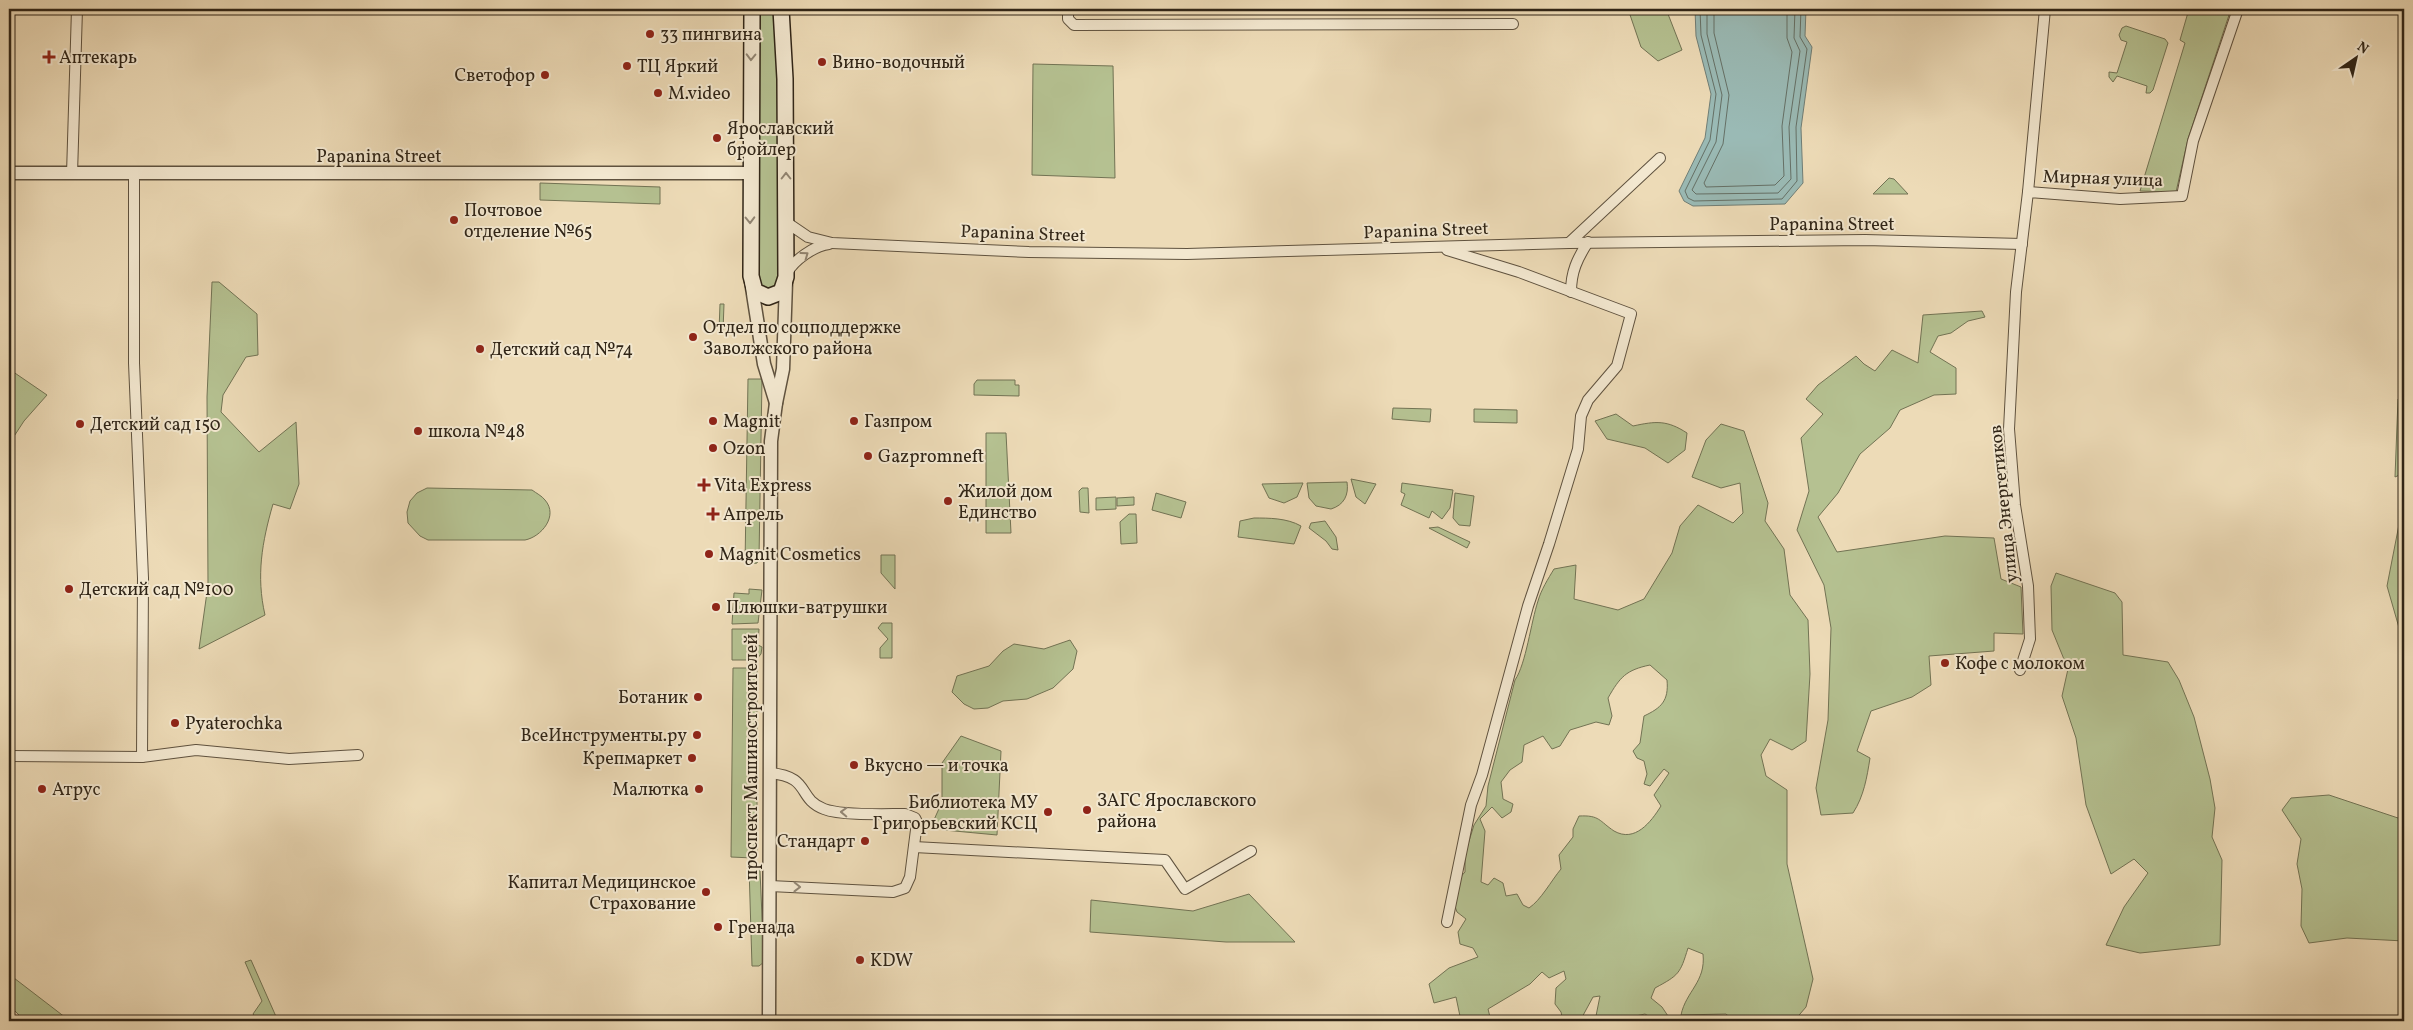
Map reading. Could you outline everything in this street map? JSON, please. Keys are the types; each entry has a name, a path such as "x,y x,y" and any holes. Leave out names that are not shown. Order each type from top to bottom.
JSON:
{"main road":[{"name":"проспект Машиностроителей","path":"751,280 752,9"},
{"name":"проспект Машиностроителей","path":"781,9 785,79 786,277"},
{"path":"751,280 755,291 768,296 781,292 786,277"}],"street":[{"path":"72,174 77,9"},
{"path":"1068,9 1068,19 1074,26 1513,24"},
{"path":"2028,192 2045,9"},
{"name":"Мирная улица","path":"2022,244 2028,192 2120,199 2182,196 2194,141 2238,9"},
{"path":"1569,242 1660,158"},
{"name":"Papanina Street","path":"9,173 750,173"},
{"path":"134,174 134,363 143,578 142,757"},
{"name":"Papanina Street","path":"786,222 813,239 832,243 1028,252 1186,254 1569,242 1865,240 2022,244"},
{"path":"1571,292 1571,277 1575,262 1588,242"},
{"name":"Papanina Street","path":"786,277 796,262 816,247 832,243"},
{"name":"улица Энергетиков","path":"2020,670 2030,639 2028,586 2016,505 2009,429 2013,329 2022,244"},
{"path":"1439,247 1519,272 1631,314 1617,366 1588,400 1581,416 1578,449 1528,606 1482,774 1470,805 1446,922"},
{"name":"проспект Машиностроителей","path":"769,1021 772,441 776,403 783,369 786,277"},
{"name":"проспект Машиностроителей","path":"751,280 764,364 776,403"},
{"path":"9,756 142,757 196,750 289,759 358,755"},
{"path":"770,773 791,776 799,782 810,800 825,810 911,816 917,822 910,876 906,888 893,892 824,887 770,886"},
{"path":"914,847 1165,860 1185,889 1251,851"}],"green space":[{"path":"759,9 774,9 778,60 779,277 777,285 770,289 763,289 758,283"},
{"path":"1628,9 1668,9 1668,14 1682,50 1658,61 1641,47"},
{"path":"2189,9 2211,9 2229,15 2188,139 2176,192 2140,191 2185,43 2180,40"},
{"path":"2126,26 2165,39 2168,43 2153,90 2150,93 2146,93 2147,86 2117,76 2113,82 2109,77 2109,72 2117,73 2127,42 2121,40 2119,35 2122,28"},
{"path":"1033,64 1113,66 1115,178 1032,175"},
{"path":"1889,178 1894,179 1908,194 1873,194"},
{"path":"540,183 660,187 660,204 540,200"},
{"path":"212,282 219,282 257,314 258,355 246,357 223,395 221,412 259,452 296,422 299,484 290,509 273,504 269,518 263,546 261,573 262,601 265,615 199,649 208,585 207,397"},
{"path":"720,304 724,304 723,331 719,331"},
{"path":"1982,311 1985,317 1968,321 1951,333 1938,336 1930,352 1956,368 1956,394 1934,395 1900,410 1890,428 1860,454 1838,493 1818,517 1837,552 1945,536 1994,538 2001,579 2021,587 2023,634 1994,633 1994,651 1929,656 1931,685 1912,697 1871,711 1857,751 1870,758 1868,772 1857,807 1853,813 1821,815 1816,788 1828,720 1831,628 1824,585 1797,530 1809,491 1801,438 1823,414 1806,399 1818,385 1856,356 1875,371 1892,350 1918,363 1923,315"},
{"path":"9,369 47,395 24,421 9,444"},
{"path":"748,379 762,379 759,558 757,563 745,565"},
{"path":"977,380 1015,380 1015,385 1019,385 1019,396 974,395 974,384"},
{"path":"2404,398 2404,473 2395,477 2398,399"},
{"path":"1393,408 1431,409 1430,422 1392,419"},
{"path":"1474,409 1517,410 1517,423 1474,422"},
{"path":"1616,414 1633,426 1661,423 1680,429 1687,433 1685,450 1668,463 1645,448 1607,439 1595,421"},
{"path":"1721,424 1744,431 1768,503 1765,521 1784,549 1790,595 1808,620 1810,674 1806,741 1792,750 1770,739 1761,755 1766,776 1787,790 1787,864 1813,979 1806,1007 1794,1021 1734,1021 1726,1014 1681,1015 1687,999 1699,979 1703,964 1703,954 1688,948 1678,973 1655,988 1651,998 1662,1007 1670,1019 1657,1021 1645,1014 1626,1018 1623,1021 1595,1021 1600,996 1593,997 1580,1021 1563,1021 1561,1012 1555,1004 1556,988 1566,979 1564,971 1549,978 1542,972 1530,984 1488,1009 1491,1021 1461,1021 1456,997 1434,1003 1429,984 1449,968 1478,957 1473,948 1460,944 1458,932 1466,919 1457,912 1452,898 1456,882 1465,872 1465,854 1474,825 1486,806 1488,786 1515,680 1522,664 1541,593 1554,569 1576,565 1574,599 1618,610 1644,599 1672,553 1680,526 1698,505 1733,523 1743,513 1740,483 1721,488 1692,477 1706,440","holes":["1650,665 1667,680 1665,699 1659,707 1644,716 1640,743 1633,751 1637,758 1644,761 1647,774 1644,784 1650,786 1664,769 1669,773 1654,795 1661,806 1647,824 1635,833 1622,834 1595,818 1579,816 1573,829 1573,837 1559,855 1561,869 1542,895 1529,908 1523,905 1517,894 1506,896 1503,883 1494,878 1488,885 1481,882 1485,831 1480,819 1492,807 1502,818 1511,812 1513,804 1503,799 1501,782 1510,770 1522,762 1524,745 1543,736 1552,749 1560,746 1570,730 1596,722 1609,725 1612,716 1608,698 1620,680 1635,669"]},
{"path":"986,433 1006,433 1011,533 986,533"},
{"path":"1351,479 1376,484 1365,504 1356,497"},
{"path":"1347,482 1345,499 1336,507 1331,509 1316,506 1309,498 1307,483"},
{"path":"1303,483 1297,497 1284,503 1269,498 1262,484"},
{"path":"1402,483 1453,490 1450,508 1442,519 1432,511 1429,518 1401,505 1405,494 1401,492"},
{"path":"427,488 532,490 544,499 549,506 549,519 537,535 525,540 428,540 420,536 408,523 407,512 410,501 417,493"},
{"path":"1082,488 1088,488 1089,513 1080,512 1079,491"},
{"path":"1156,493 1186,502 1181,518 1152,510"},
{"path":"1455,493 1474,496 1470,526 1459,525 1453,518"},
{"path":"1116,497 1116,509 1096,510 1096,498"},
{"path":"1134,497 1134,505 1117,506 1117,498"},
{"path":"2404,499 2404,645 2387,586"},
{"path":"1129,514 1136,514 1137,543 1121,544 1120,522"},
{"path":"1254,518 1284,520 1301,526 1294,544 1238,537 1240,521"},
{"path":"1325,521 1336,537 1338,550 1332,549 1326,541 1309,528 1311,523"},
{"path":"1438,527 1470,542 1467,548 1429,528"},
{"path":"881,555 895,555 895,589 881,573"},
{"path":"2056,573 2115,593 2122,602 2123,655 2168,662 2179,680 2194,717 2210,779 2215,808 2212,837 2222,860 2220,945 2140,953 2106,945 2124,907 2148,873 2134,859 2111,874 2086,805 2076,738 2062,696 2068,669 2052,630 2051,586"},
{"path":"749,589 762,590 758,623 732,624 734,593 749,594"},
{"path":"882,623 892,623 892,658 880,658 880,648 888,639 878,628"},
{"path":"732,629 759,629 758,645 762,647 761,654 756,660 732,660"},
{"path":"1070,640 1077,651 1073,669 1053,688 1027,699 1003,701 988,708 974,709 964,704 952,692 957,676 989,666 1003,651 1014,644 1044,649"},
{"path":"733,668 757,668 757,850 753,858 731,857"},
{"path":"961,736 1001,751 997,835 944,830 933,822 942,802 942,763"},
{"path":"2329,795 2404,820 2404,941 2347,938 2309,943 2301,926 2302,889 2297,864 2301,839 2282,810 2291,798"},
{"path":"749,867 758,867 760,871 764,962 759,966 752,966"},
{"path":"1249,894 1295,942 1226,942 1090,932 1091,900 1193,911"},
{"path":"251,960 278,1021 258,1021 253,1014 262,1001 245,962"},
{"path":"9,975 70,1021 25,1021 9,1005"}],"water":[{"path":"1695,9 1806,9 1805,36 1812,47 1801,128 1803,183 1785,204 1693,206 1684,201 1679,191 1705,138 1711,94 1696,36"}],"place":[{"name":"33 пингвина","path":"650,34"},
{"name":"Аптекарь","path":"49,57"},
{"name":"Вино-водочный","path":"822,62"},
{"name":"ТЦ Яркий","path":"627,66"},
{"name":"Светофор","path":"545,75"},
{"name":"M.video","path":"658,93"},
{"name":"Ярославский бройлер","path":"717,138"},
{"name":"Почтовое отделение №65","path":"454,220"},
{"name":"Отдел по соцподдержке Заволжского района","path":"693,337"},
{"name":"Детский сад №74","path":"480,349"},
{"name":"Magnit","path":"713,421"},
{"name":"Газпром","path":"854,421"},
{"name":"Детский сад 150","path":"80,424"},
{"name":"школа №48","path":"418,431"},
{"name":"Ozon","path":"713,448"},
{"name":"Gazpromneft","path":"868,456"},
{"name":"Vita Express","path":"704,485"},
{"name":"Жилой дом Единство","path":"948,501"},
{"name":"Апрель","path":"713,514"},
{"name":"Magnit Cosmetics","path":"709,554"},
{"name":"Детский сад №100","path":"69,589"},
{"name":"Плюшки-ватрушки","path":"716,607"},
{"name":"Кофе с молоком","path":"1945,663"},
{"name":"Ботаник","path":"698,697"},
{"name":"Pyaterochka","path":"175,723"},
{"name":"ВсеИнструменты.ру","path":"697,735"},
{"name":"Крепмаркет","path":"692,758"},
{"name":"Вкусно — и точка","path":"854,765"},
{"name":"Атрус","path":"42,789"},
{"name":"Малютка","path":"699,789"},
{"name":"ЗАГС Ярославского района","path":"1087,810"},
{"name":"Библиотека МУ Григорьевский КСЦ","path":"1048,812"},
{"name":"Стандарт","path":"865,841"},
{"name":"Капитал Медицинское Страхование","path":"706,892"},
{"name":"Гренада","path":"718,927"},
{"name":"KDW","path":"860,960"}]}
